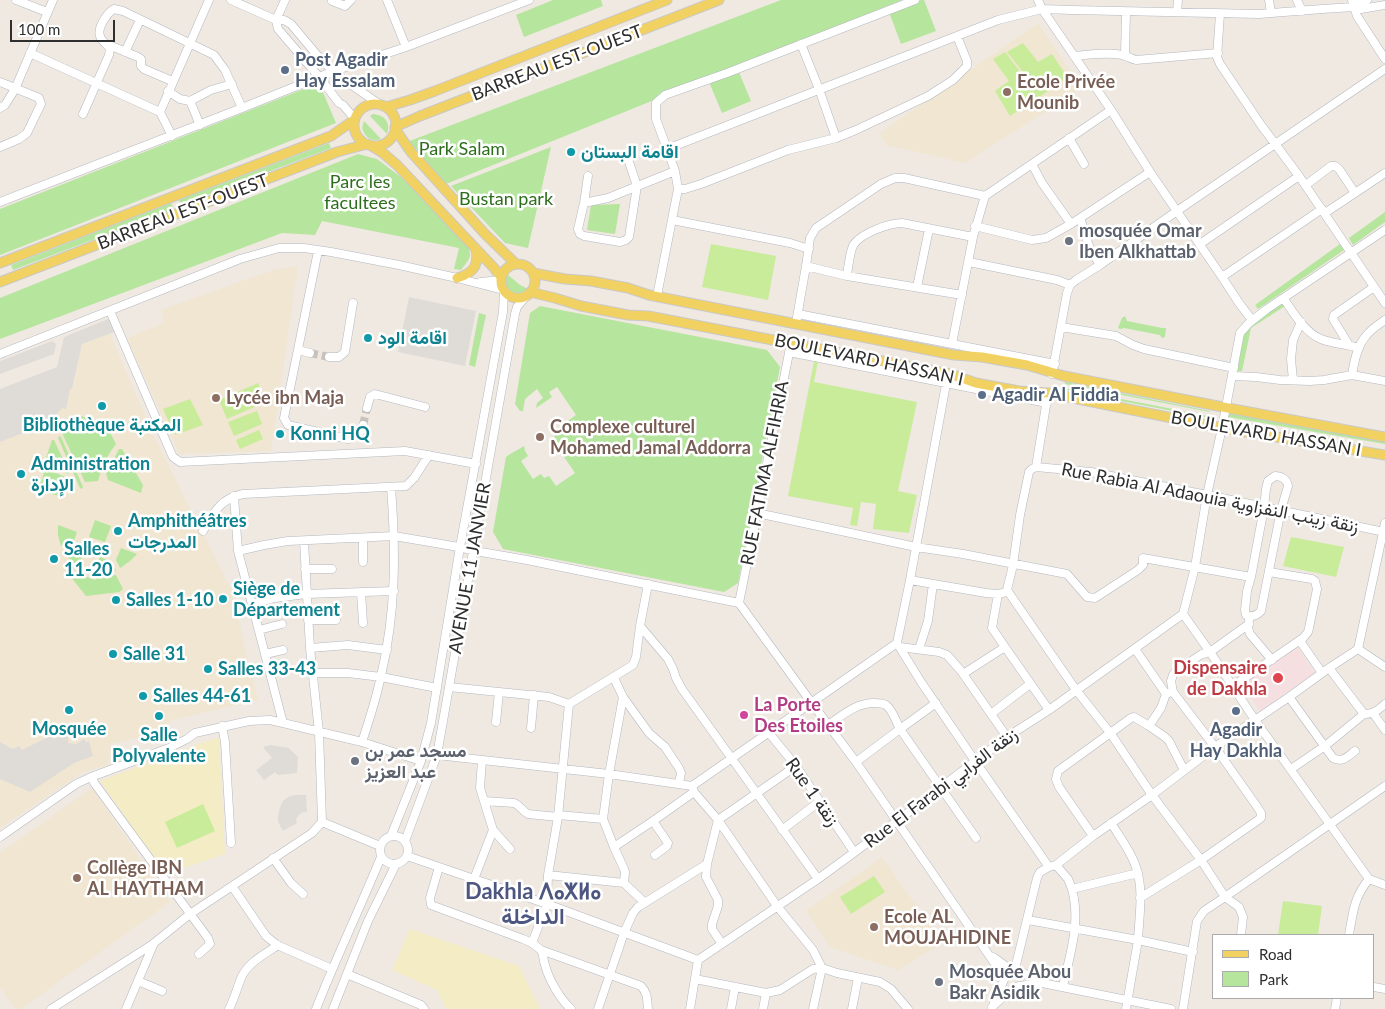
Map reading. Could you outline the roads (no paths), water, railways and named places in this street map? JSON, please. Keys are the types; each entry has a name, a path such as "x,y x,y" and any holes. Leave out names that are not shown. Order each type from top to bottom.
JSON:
{"main road":[{"name":"BARREAU EST-OUEST","path":"382,105 410,100 444,88 667,0"},
{"name":"BARREAU EST-OUEST","path":"395,128 446,106 719,0"},
{"path":"367,105 382,105 392,114 395,123 392,136 386,143 380,145 362,142 355,133 354,119 359,111 367,105"},
{"name":"BARREAU EST-OUEST","path":"0,263 331,136 354,119"},
{"path":"395,128 411,152 485,234 516,264"},
{"name":"BARREAU EST-OUEST","path":"0,282 328,156 369,144"},
{"path":"369,144 384,153 397,165 476,248 501,278 503,290 507,294 515,298 524,297 529,294 535,283 533,273 527,266 516,264 508,267 501,278"},
{"path":"457,278 468,274 474,268 477,259 476,248"},
{"name":"BOULEVARD HASSAN I","path":"533,273 565,279 592,281 657,296 797,319 954,355 982,356 1053,369 1226,408 1385,437"},
{"name":"BOULEVARD HASSAN I","path":"529,294 628,315 648,316 790,348 950,374 973,382 1019,391 1048,393 1222,428 1385,455"}],"street":[{"path":"16,0 47,12"},
{"path":"0,108 15,89 52,0"},
{"path":"160,112 209,0"},
{"path":"230,0 276,20 284,20 291,24 322,61 350,84 382,105"},
{"path":"285,0 276,20 278,29 354,119"},
{"path":"332,1 345,6 351,0"},
{"path":"387,0 406,47"},
{"path":"0,202 334,71 406,47 528,0"},
{"path":"657,296 678,189 675,171 655,115 656,103 665,95 915,0"},
{"path":"1038,0 1042,9 1111,110 1150,172 1252,320"},
{"path":"1177,12 1178,0"},
{"path":"1269,0 1271,13"},
{"path":"1297,0 1302,11"},
{"path":"667,148 998,20 1042,9 1220,14 1271,13 1302,11 1328,4 1353,4 1367,0"},
{"path":"1353,4 1361,9 1385,5"},
{"path":"1353,4 1357,16 1385,59"},
{"path":"172,81 144,69 141,66 141,59 108,46 102,40 99,34 111,10 118,9 214,55 222,65 242,108"},
{"path":"1125,56 1126,12"},
{"path":"1220,14 1217,58 1220,64 1256,118 1300,176 1385,304"},
{"path":"125,52 140,20"},
{"path":"678,189 701,184 788,150 836,138 922,99 953,80 968,64 958,36"},
{"path":"801,44 836,138"},
{"path":"83,114 109,56 108,46"},
{"path":"30,53 160,112 172,136"},
{"path":"1074,56 1099,54 1125,56 1136,60 1218,53"},
{"path":"984,196 904,178 895,178 881,184 816,228 810,238 797,319 952,344 1053,369 1070,285 1385,69"},
{"path":"0,82 39,98 41,104 27,133 19,139 0,147"},
{"path":"168,91 180,99 190,101 211,90 232,84"},
{"path":"190,101 200,125"},
{"path":"952,344 975,226 984,196 1111,110"},
{"path":"1069,138 1084,164"},
{"path":"588,176 578,229 580,234 592,238 623,242 629,237 637,186 628,160"},
{"path":"1032,164 1042,183 1071,224"},
{"path":"1306,185 1331,166 1335,166 1355,192"},
{"path":"584,203 601,200 675,171"},
{"path":"975,226 1032,240 1046,238 1071,224 1150,172"},
{"path":"1222,277 1385,173"},
{"path":"1200,244 1300,176"},
{"path":"1080,218 1090,249 1100,265"},
{"path":"672,220 809,248"},
{"path":"847,276 852,248 858,241 870,233 895,223 973,237"},
{"path":"917,287 929,229"},
{"path":"1385,230 1267,309 1252,320 1240,333 1207,495 1195,567 1183,614 1255,720 1369,879 1385,885"},
{"path":"0,354 240,259 279,248 293,247 331,252 457,278 503,290"},
{"path":"318,251 284,413 285,422 288,425 348,439 358,435 362,430 362,425"},
{"path":"969,262 1057,280 1070,285"},
{"path":"806,266 847,276 962,295"},
{"path":"479,283 501,278"},
{"path":"1349,345 1333,319 1334,315 1374,287"},
{"name":"AVENUE 11 JANVIER","path":"391,836 421,761 431,724 460,547 503,312 503,290"},
{"name":"AVENUE 11 JANVIER","path":"405,841 437,755 515,314 517,306 529,294"},
{"path":"1284,299 1313,335 1360,348"},
{"path":"329,357 339,358 345,352 353,303"},
{"path":"110,311 171,453 180,462 405,451 476,464"},
{"path":"1352,375 1354,364 1366,335 1385,320"},
{"path":"1293,380 1291,359 1293,340 1301,322"},
{"path":"1061,327 1116,336 1144,350 1256,377 1280,380 1324,380 1352,375 1385,380"},
{"path":"790,348 946,384 1047,403"},
{"name":"RUE FATIMA ALFIHRIA","path":"739,602 790,348"},
{"path":"298,350 310,353"},
{"path":"946,384 898,645 975,761 1052,866 1068,879 1076,903 1076,928 1063,986"},
{"path":"1048,393 1036,467 1029,472 1007,590 1076,690 1111,734 1152,796 1201,860 1225,898 1240,907 1243,921 1241,934"},
{"path":"367,408 370,397 376,394 425,408"},
{"path":"203,531 218,507 234,496 243,494 400,487 407,485 414,478 429,455"},
{"name":"Rue Rabia Al Adaouia زنقة زينب النفزاوية","path":"1036,467 1091,472 1264,508 1385,529"},
{"path":"1149,726 1170,693 1171,681 1176,671 1202,654 1210,652 1249,620 1262,611 1280,510 1288,486 1286,480 1278,476 1273,476 1268,481 1266,489 1245,610 1249,620 1250,634 1272,660"},
{"path":"362,742 381,677 394,591 394,536 390,487"},
{"path":"234,496 238,552 283,723"},
{"path":"757,513 916,548 963,554 1067,574 1091,598 1095,598 1138,570 1143,565 1143,558 1251,577"},
{"path":"991,1008 1022,980 1016,971 1031,900 1040,872 1052,866 1152,796 1215,747 1358,649 1385,529"},
{"path":"238,552 278,542 394,536 460,547 739,602 898,821 989,954 1007,985 1016,987 1042,983"},
{"path":"362,538 363,562"},
{"path":"51,1009 154,943 190,914 312,833 322,822 319,732 310,648 304,541"},
{"path":"305,569 332,569"},
{"path":"1233,686 1300,641 1308,632 1317,584 1312,579 1268,572"},
{"path":"910,580 998,594 1002,594 1007,590"},
{"path":"569,704 634,664 648,584"},
{"path":"919,649 928,620 933,584"},
{"path":"252,604 276,598 306,594 394,591"},
{"path":"361,592 363,623"},
{"path":"998,594 992,628 1049,710"},
{"name":"Rue El Farabi زنقة الفرابي","path":"698,960 818,879 898,821 975,761 1183,614"},
{"path":"308,620 336,620"},
{"path":"259,630 282,624"},
{"path":"640,626 668,659 682,689 818,879"},
{"path":"1300,641 1322,673"},
{"path":"310,648 348,645 386,650"},
{"path":"614,847 653,821 731,759 811,702 898,645 947,655 963,674 1007,738"},
{"path":"963,674 1005,647"},
{"path":"1135,649 1215,747 1258,808 1261,816 1259,820 1201,860 1140,898"},
{"path":"1358,649 1385,667"},
{"path":"265,654 283,650"},
{"path":"1329,668 1364,714"},
{"path":"318,673 348,673 381,677 437,688"},
{"path":"614,678 624,697 649,733 665,747 679,768 679,783"},
{"path":"991,714 1030,684"},
{"path":"449,687 557,699 569,704"},
{"path":"496,722 499,692"},
{"path":"531,728 534,696"},
{"path":"624,697 609,774 603,819 625,872 624,883"},
{"path":"1289,698 1333,758 1338,760 1345,759 1355,751"},
{"path":"828,725 863,704 880,703 886,706 976,838"},
{"path":"856,762 936,703"},
{"path":"532,943 547,904 548,875 558,816 569,704"},
{"path":"1291,769 1364,714 1369,715 1385,704"},
{"path":"1373,713 1385,730"},
{"path":"1093,836 1059,786 1057,777 1060,769 1133,717 1169,741 1184,770"},
{"path":"0,837 64,791 91,777 164,750 187,739 195,732 249,721 262,720 283,723 362,742 421,761"},
{"path":"222,726 225,742 231,843"},
{"name":"Rue 1 زنقة","path":"769,733 796,766 854,852"},
{"path":"437,755 679,783 693,789 718,820 777,906 814,950 822,968 813,1009"},
{"path":"482,760 480,788 493,830 510,849"},
{"path":"722,944 711,926 718,906 718,900 707,880 707,864 718,820 796,766"},
{"path":"91,777 210,943 199,954"},
{"path":"1183,1009 1197,921 1200,915 1211,905 1225,898 1385,786"},
{"path":"484,801 514,803 528,814 603,819"},
{"path":"782,830 820,801"},
{"path":"653,821 668,843 667,846 655,855"},
{"path":"322,822 380,846"},
{"path":"1112,823 1133,859 1138,873 1140,898 1138,940 1126,1009"},
{"path":"474,879 493,830"},
{"path":"391,836 405,841 408,846 407,856 403,861 396,864 385,862 379,851 384,840 391,836"},
{"path":"407,856 547,904 698,960 690,1009"},
{"path":"316,1009 381,857"},
{"path":"274,858 291,883 303,894"},
{"path":"333,1009 368,921 396,864"},
{"path":"598,1009 624,933 638,907 707,864"},
{"path":"438,867 430,898 432,905 532,943 541,950 641,986 647,996 648,1009"},
{"path":"1072,890 1138,873"},
{"path":"548,875 624,883 645,903"},
{"path":"1349,934 1359,890 1369,879"},
{"path":"232,886 266,936 278,945 332,969"},
{"path":"1028,920 1193,952"},
{"path":"126,1009 154,943"},
{"path":"229,1009 248,967 278,945"},
{"path":"541,950 554,988 560,998 571,1009"},
{"path":"989,954 1016,971 1042,983 1171,1009"},
{"path":"696,979 766,993 780,990 813,970 822,968 880,982 887,986 908,1009"},
{"path":"991,1008 1008,971 1016,971"},
{"path":"347,974 421,1005 424,1009"},
{"path":"852,1009 858,978"},
{"path":"138,981 162,991"},
{"path":"731,1009 735,986"},
{"path":"763,1009 766,993"}],"tunnel":[{"path":"310,353 329,357"},
{"path":"363,425 367,408"}],"place":[{"name":"Post Agadir Hay Essalam","path":"285,70"},
{"name":"Ecole Privée Mounib","path":"1007,92"},
{"name":"اقامة البستان","path":"571,152"},
{"name":"mosquée Omar Iben Alkhattab","path":"1069,241"},
{"name":"اقامة الود","path":"368,338"},
{"name":"Agadir Al Fiddia","path":"982,395"},
{"name":"Lycée ibn Maja","path":"216,398"},
{"name":"Bibliothèque المكتبة","path":"102,406"},
{"name":"Konni HQ","path":"280,434"},
{"name":"Complexe culturel Mohamed Jamal Addorra","path":"540,437"},
{"name":"Administration الإدارة","path":"21,474"},
{"name":"Amphithéâtres المدرجات","path":"118,531"},
{"name":"Salles 11-20","path":"54,559"},
{"name":"Siège de Département","path":"223,599"},
{"name":"Salles 1-10","path":"116,600"},
{"name":"Salle 31","path":"113,654"},
{"name":"Salles 33-43","path":"208,669"},
{"name":"Dispensaire de Dakhla","path":"1278,678"},
{"name":"Salles 44-61","path":"143,696"},
{"name":"Mosquée","path":"69,710"},
{"name":"Agadir Hay Dakhla","path":"1236,711"},
{"name":"La Porte Des Etoiles","path":"744,715"},
{"name":"Salle Polyvalente","path":"159,716"},
{"name":"مسجد عمر بن عبد العزيز","path":"355,761"},
{"name":"Collège IBN AL HAYTHAM","path":"77,878"},
{"name":"Ecole AL MOUJAHIDINE","path":"874,927"},
{"name":"Mosquée Abou Bakr Asidik","path":"939,982"}],"district":[{"name":"Dakhla ⴷⴰⵅⵍⴰ الداخلة","path":"533,904"}],"park label":[{"name":"Park Salam","path":"462,149"},
{"name":"Parc les facultees","path":"360,192"},
{"name":"Bustan park","path":"506,199"}]}
